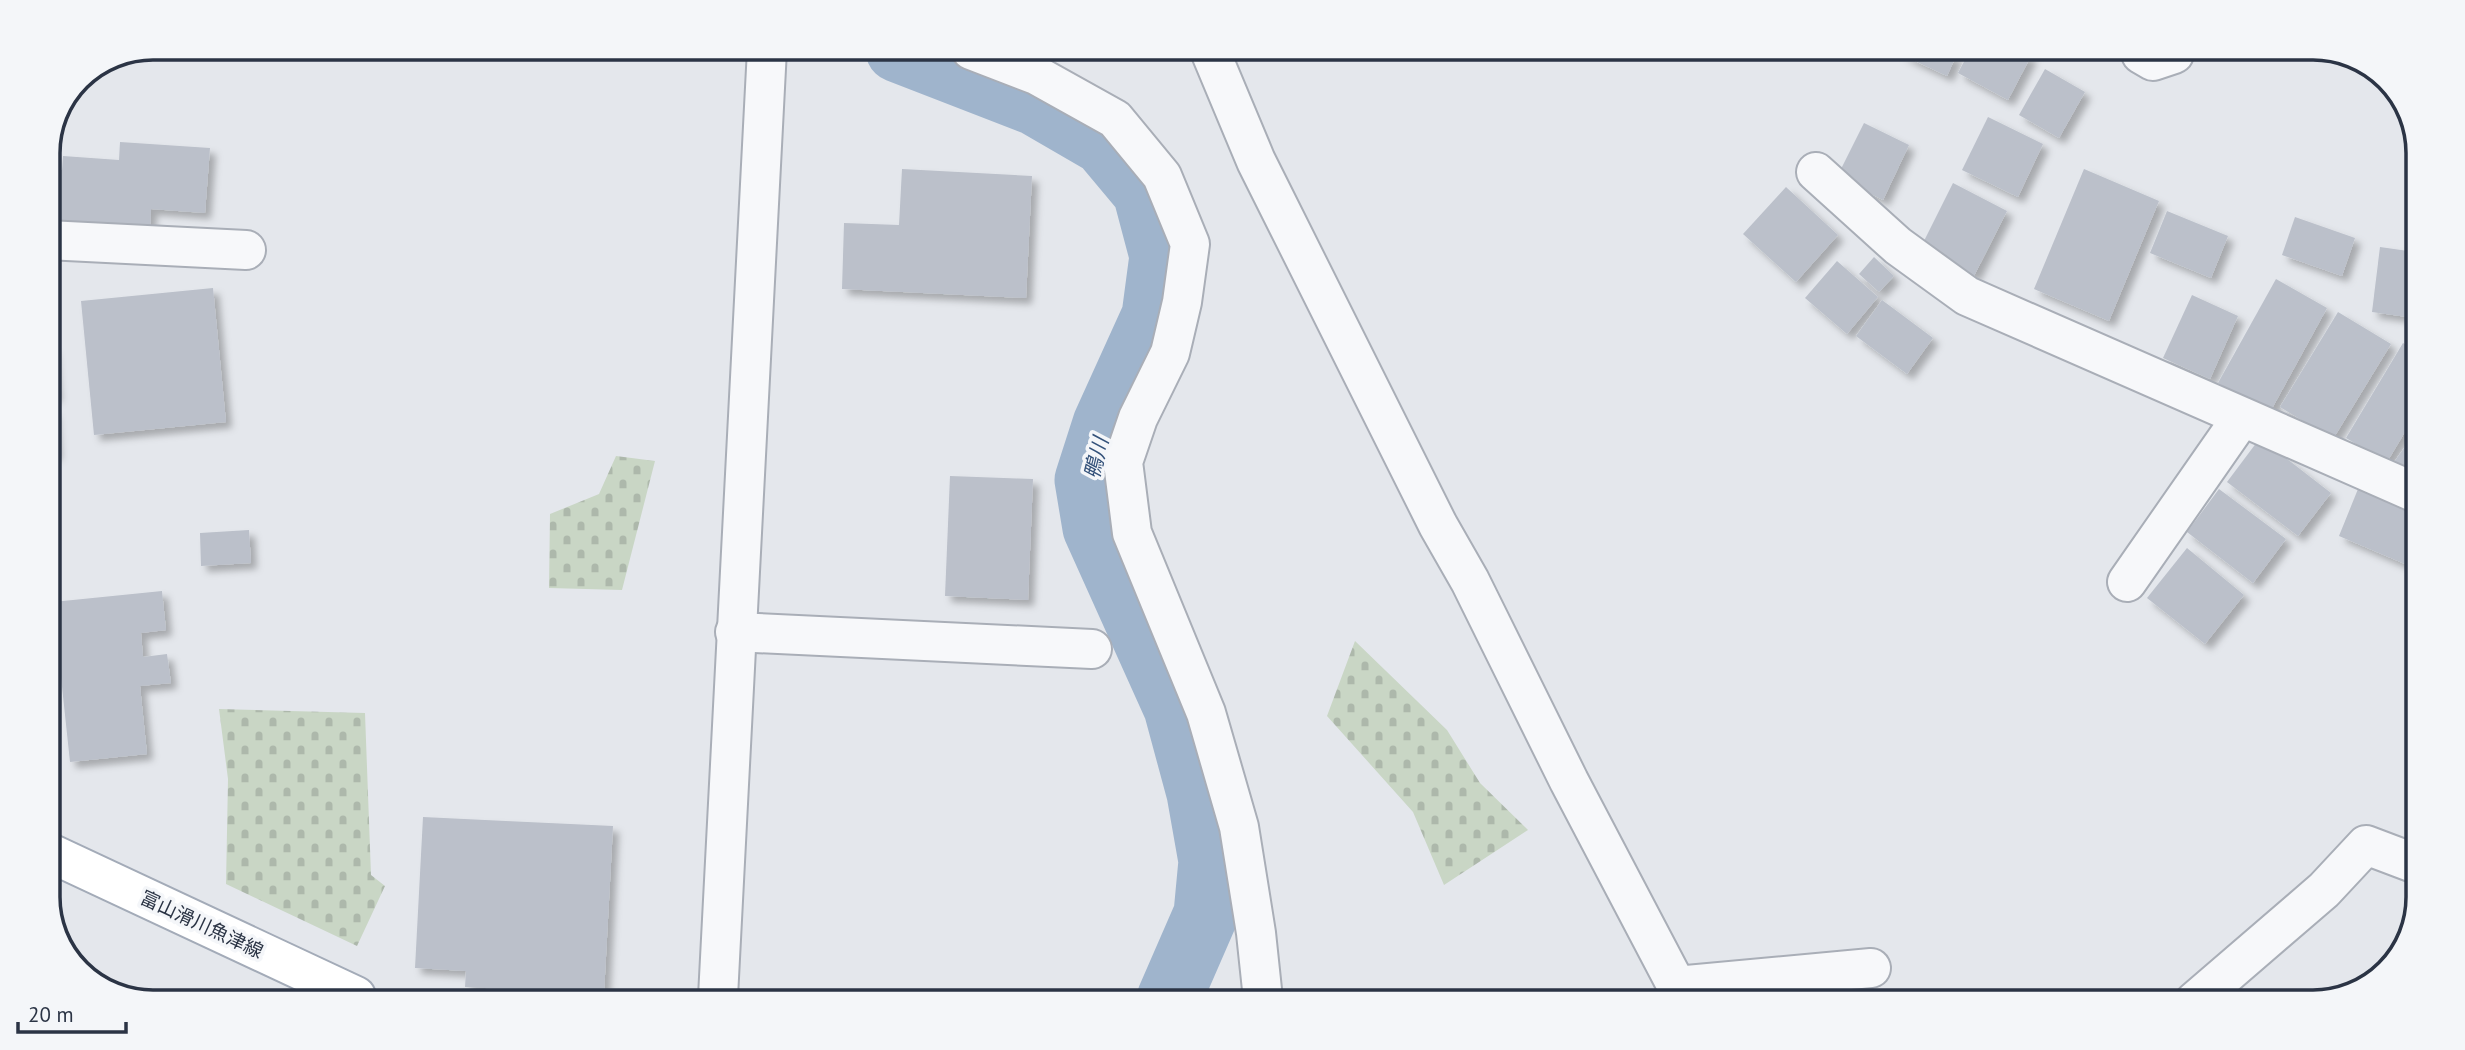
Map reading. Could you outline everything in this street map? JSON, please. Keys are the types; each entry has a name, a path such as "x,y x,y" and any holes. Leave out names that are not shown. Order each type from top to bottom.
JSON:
{"main road":[{"name":"富山滑川魚津線","path":"60,858 343,990"}],"street":[{"path":"718,990 765,60"},
{"path":"997,60 1036,75 1115,118 1162,176 1190,244 1182,302 1170,353 1138,418 1123,462 1132,533 1206,713 1239,827 1262,990"},
{"path":"1214,60 1256,161 1438,525 1470,581 1569,781 1678,990"},
{"path":"1816,172 1898,246 1967,296 2405,488"},
{"path":"60,241 246,250"},
{"path":"2127,582 2242,417"},
{"path":"736,632 1092,649"},
{"path":"2208,990 2324,890 2366,845 2406,860"},
{"path":"1703,990 1871,968"}],"green space":[{"path":"616,456 655,461 622,590 549,588 550,514 599,494"},
{"path":"1355,641 1447,730 1480,783 1528,830 1444,885 1413,812 1327,716"},
{"path":"219,709 365,713 371,875 385,886 357,946 226,884 228,779"}],"building":[{"path":"1913,60 1954,60 1947,76"},
{"path":"1965,60 2029,60 2008,100 1958,73"},
{"path":"2045,69 2085,92 2059,138 2019,115"},
{"path":"1988,117 2043,144 2018,197 1962,170"},
{"path":"1864,123 1909,145 1883,200 1837,177"},
{"path":"120,142 210,148 205,213 151,209 150,230 60,224 60,170 63,156 119,160"},
{"path":"902,169 1032,176 1026,298 842,289 844,223 899,225"},
{"path":"2084,169 2159,201 2109,321 2034,289"},
{"path":"1953,183 2007,211 1974,276 1920,249"},
{"path":"1786,187 1838,235 1796,282 1743,234"},
{"path":"2167,211 2228,236 2211,278 2150,253"},
{"path":"2295,217 2355,238 2342,276 2282,255"},
{"path":"2380,247 2405,251 2405,317 2372,312"},
{"path":"1874,257 1894,276 1879,292 1859,274"},
{"path":"1837,261 1878,297 1847,334 1805,298"},
{"path":"2276,279 2327,308 2270,412 2218,383"},
{"path":"213,288 226,422 94,435 81,301"},
{"path":"2192,295 2238,316 2210,379 2163,358"},
{"path":"1882,300 1933,338 1907,374 1856,336"},
{"path":"2338,312 2391,344 2333,439 2280,407"},
{"path":"2403,343 2405,344 2405,431 2387,462 2346,438"},
{"path":"2260,438 2331,493 2298,536 2227,482"},
{"path":"2405,446 2405,475 2392,465"},
{"path":"950,476 1033,479 1028,600 945,596"},
{"path":"2219,489 2286,539 2253,583 2187,532"},
{"path":"2358,489 2405,509 2405,564 2339,536"},
{"path":"249,530 251,563 201,566 200,533"},
{"path":"2187,548 2244,595 2205,644 2147,598"},
{"path":"162,591 166,630 141,633 143,657 167,654 171,683 140,686 147,754 70,762 60,668 60,601"},
{"path":"423,817 613,826 604,990 465,987 466,971 415,968"}],"waterway":[{"name":"鴨川","path":"924,60 1035,103 1104,143 1145,192 1162,256 1154,316 1105,424 1087,480 1095,528 1176,708 1199,793 1211,861 1206,914 1173,990"}]}
